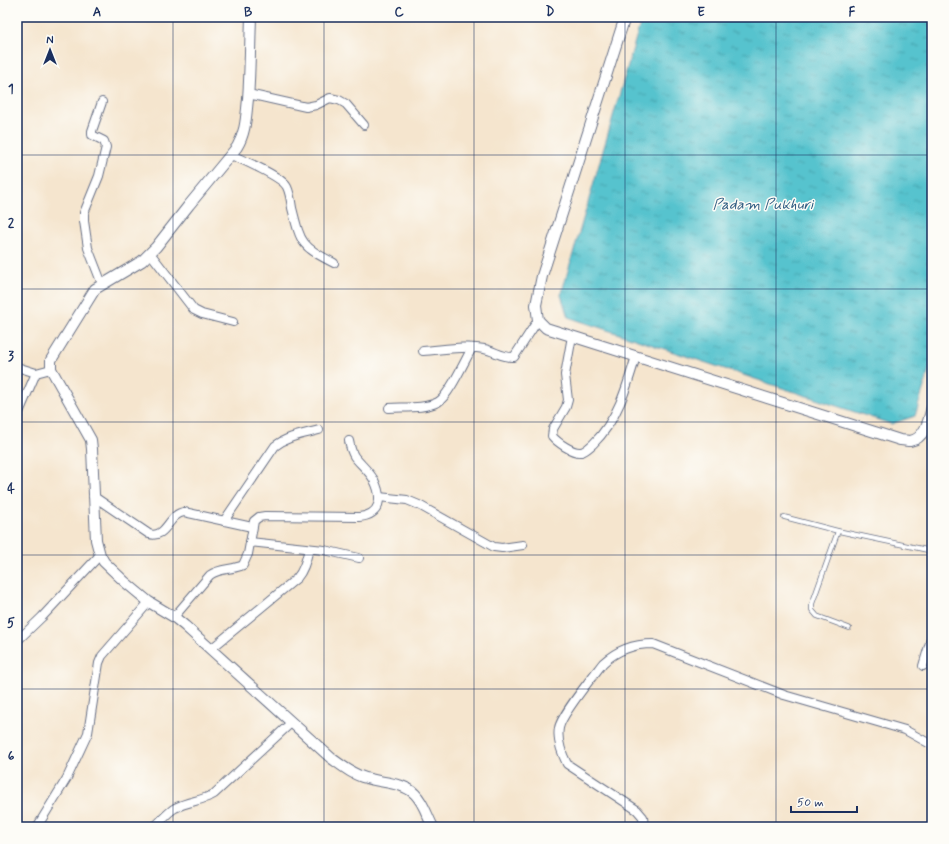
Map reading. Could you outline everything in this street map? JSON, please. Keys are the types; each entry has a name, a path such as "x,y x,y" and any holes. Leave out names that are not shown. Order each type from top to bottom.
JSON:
{"street":[{"path":"251,17 248,94 244,132 241,141 160,243 142,261 102,284 92,293 51,360 51,369 91,440 96,540 100,555 104,562 149,602 174,617 331,758 364,778 408,789 421,801 433,827"},
{"path":"625,17 542,276 536,305 538,320 546,328 900,440 910,441 918,438 924,430 932,407"},
{"path":"248,94 306,107 316,105 330,98 339,100 346,104 364,125"},
{"path":"102,102 92,135 104,141 106,147 99,176 84,213 84,221 88,248 102,284"},
{"path":"231,155 279,179 287,186 298,234 304,244 317,254 334,263"},
{"path":"150,253 194,310 202,314 233,322"},
{"path":"423,351 472,348 484,349 508,357 514,356 538,320"},
{"path":"572,336 565,375 568,400 553,429 552,436 572,450 579,452 586,450 604,434 619,405 630,378 636,356"},
{"path":"389,408 428,406 438,402 445,396 472,348"},
{"path":"17,367 36,373 51,369"},
{"path":"17,417 36,373"},
{"path":"224,521 275,446 283,440 291,437 319,430"},
{"path":"174,617 210,574 215,571 238,568 243,565 248,554 254,521 259,518 266,516 367,516 377,509 379,497 374,480 354,454 349,441"},
{"path":"93,496 149,534 154,535 158,535 162,532 175,515 184,512 252,527"},
{"path":"379,497 408,500 494,547 502,548 523,545"},
{"path":"250,542 324,550 359,558"},
{"path":"211,650 301,573 309,549"},
{"path":"17,641 42,617 100,555"},
{"path":"37,827 67,778 88,732 99,663 102,656 149,602"},
{"path":"923,666 932,636"},
{"path":"644,827 643,818 637,810 567,764 563,757 558,734 561,720 602,663 610,656 631,646 653,644 784,695 905,730 932,745"},
{"path":"154,827 174,809 182,805 206,799 214,794 292,722"}],"lane":[{"path":"784,517 838,531 932,551"},
{"path":"838,531 812,604 812,610 817,616 849,628"}],"water":[{"name":"Padam Pukhuri","path":"642,17 932,17 932,360 915,416 891,424 568,317 561,295"}]}
